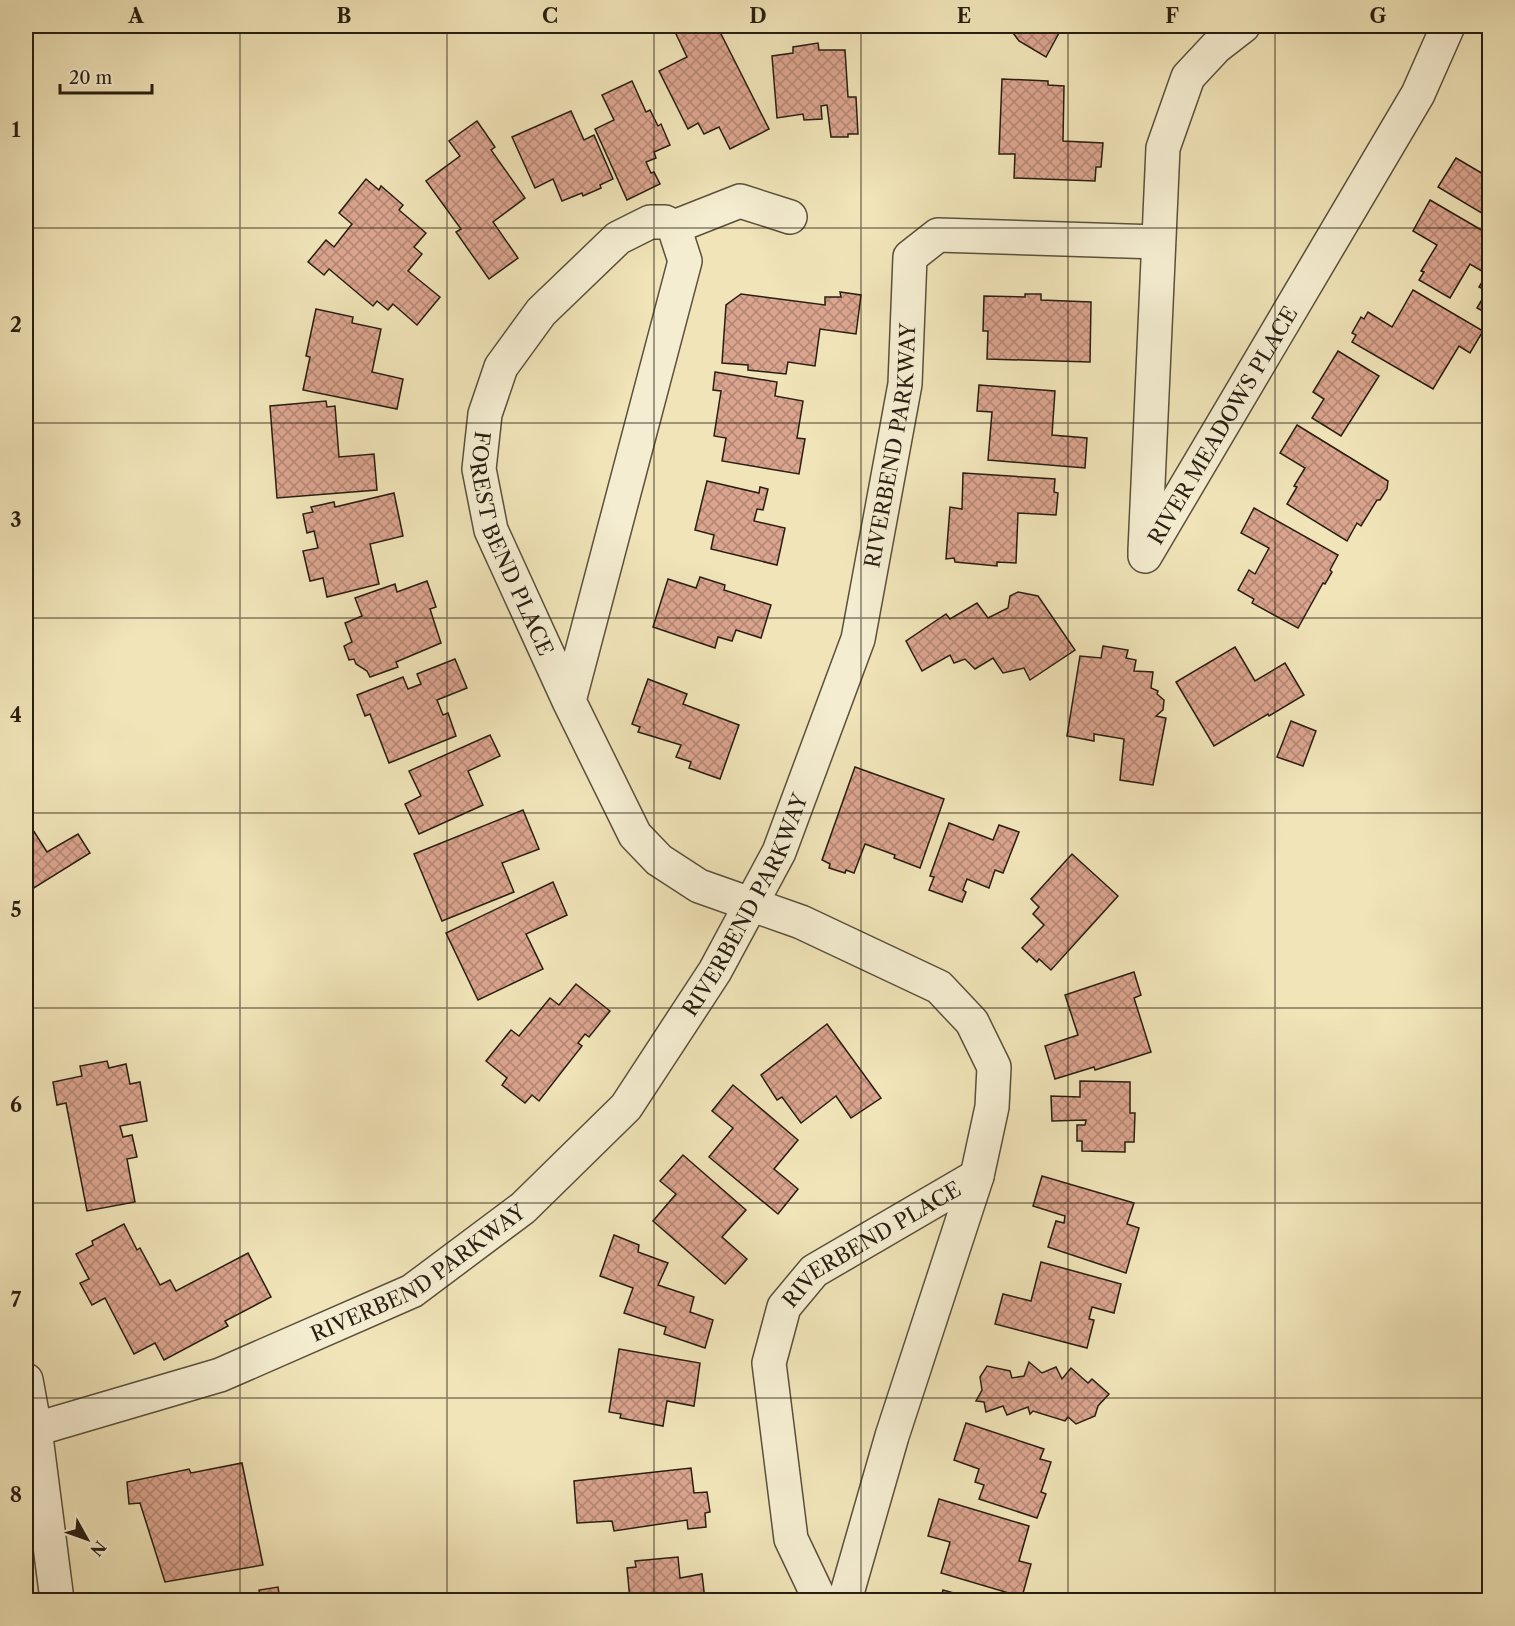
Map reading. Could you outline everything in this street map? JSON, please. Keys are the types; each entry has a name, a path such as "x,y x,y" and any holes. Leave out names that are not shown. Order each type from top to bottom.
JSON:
{"street":[{"name":"RIVER MEADOWS PLACE","path":"1243,26 1216,47 1188,77 1163,148 1145,556 1418,94 1448,26"},
{"name":"FOREST BEND PLACE","path":"674,227 740,201 790,217"},
{"name":"FOREST BEND PLACE","path":"569,701 685,261 674,227 665,222 650,222 618,238 541,312 501,367 484,414 479,469 491,530 569,701 635,835 659,860 699,886 751,904"},
{"name":"RIVERBEND PARKWAY","path":"30,1430 220,1375 412,1291 523,1208 626,1107 715,970 779,852 858,639 904,384 910,257 938,234 1158,242"},
{"name":"RIVERBEND PLACE","path":"751,904 801,922 939,987 972,1022 994,1067 992,1107 977,1176 892,1436 845,1600"},
{"name":"RIVERBEND PLACE","path":"820,1600 790,1539 769,1362 784,1307 814,1271 977,1176"},
{"path":"26,1380 30,1430 57,1600"}],"building":[{"path":"689,26 717,26 769,129 730,149 719,127 704,134 698,123 688,129 659,71 687,57 675,32"},
{"path":"1008,26 1050,26 1060,31 1046,57 1019,41"},
{"path":"818,43 819,50 845,50 848,97 856,97 858,134 848,134 848,137 831,137 827,105 821,106 822,119 804,120 803,114 777,118 772,56 793,53 793,47"},
{"path":"1002,79 1048,81 1048,85 1064,86 1063,141 1103,143 1101,167 1096,167 1095,181 1014,178 1015,154 999,154"},
{"path":"632,81 646,112 650,110 658,126 661,124 670,145 654,152 656,158 646,162 660,184 627,200 595,129 614,120 602,95"},
{"path":"571,111 584,140 594,135 613,179 600,185 601,188 583,196 582,193 562,201 553,179 535,188 512,137"},
{"path":"477,121 495,147 491,150 525,198 493,222 518,258 489,279 456,232 461,229 426,181 460,156 449,141"},
{"path":"1456,158 1490,178 1490,218 1438,187"},
{"path":"366,179 379,190 381,186 403,205 399,210 426,233 414,247 422,254 408,271 440,297 417,325 393,304 388,310 377,301 373,306 329,269 324,275 308,262 326,240 334,247 352,224 339,213"},
{"path":"1430,200 1490,235 1490,315 1477,308 1487,291 1479,287 1487,274 1470,264 1450,298 1419,280 1424,272 1421,271 1437,245 1413,231"},
{"path":"1413,290 1483,331 1470,353 1459,346 1433,389 1352,342 1356,335 1352,333 1361,317 1364,319 1368,312 1392,327"},
{"path":"840,292 861,295 856,334 820,329 815,366 788,362 786,374 748,370 748,365 722,363 726,305 741,294 825,305 825,297 841,297"},
{"path":"1025,294 1041,294 1041,300 1091,302 1090,362 987,359 988,331 983,331 984,296 1025,297"},
{"path":"316,309 353,317 352,323 381,329 372,372 403,379 397,409 303,390 310,357 306,356"},
{"path":"1338,351 1379,376 1341,436 1312,418 1324,399 1313,392"},
{"path":"715,372 777,382 775,396 803,401 797,438 805,439 799,474 722,461 726,438 714,436 721,391 713,390"},
{"path":"979,385 1055,391 1052,435 1087,438 1085,468 988,460 992,412 977,411"},
{"path":"326,401 327,407 335,406 339,457 374,454 377,490 277,498 270,406"},
{"path":"1297,425 1388,481 1387,489 1380,500 1377,500 1361,526 1357,523 1347,541 1287,504 1305,468 1280,453"},
{"path":"963,473 1055,479 1054,492 1058,493 1056,515 1018,513 1016,563 997,562 997,566 955,562 954,558 946,559 950,507 962,509"},
{"path":"707,481 759,493 760,487 768,489 763,510 757,509 754,521 785,528 777,565 711,549 714,535 695,530"},
{"path":"394,493 403,536 370,544 379,584 327,597 323,578 310,581 303,551 318,548 314,531 307,533 303,514 313,512 311,507 334,502 335,507"},
{"path":"1254,508 1338,555 1330,570 1332,572 1325,584 1323,583 1298,628 1252,603 1254,599 1238,590 1249,570 1255,574 1269,548 1241,533"},
{"path":"700,577 725,585 724,590 771,605 761,638 736,630 732,641 718,637 715,648 653,627 668,579 696,588"},
{"path":"427,581 436,607 430,609 441,643 396,662 398,667 370,677 367,671 356,664 354,659 349,660 344,646 352,642 345,623 362,616 355,598 395,584 397,592"},
{"path":"1018,592 1038,596 1075,650 1030,680 1024,668 1003,673 993,658 975,669 965,659 954,663 950,655 922,671 906,641 946,614 950,619 977,603 988,618 1008,608 1010,596"},
{"path":"1103,646 1128,650 1126,658 1136,660 1134,671 1153,672 1151,688 1158,691 1157,694 1164,700 1163,710 1156,716 1166,718 1153,785 1120,780 1124,739 1094,734 1094,741 1067,736 1080,656 1101,658"},
{"path":"1235,647 1255,681 1285,663 1304,695 1214,746 1176,682"},
{"path":"455,659 467,688 437,700 443,715 448,713 456,736 389,763 370,714 365,716 357,695 403,677 408,689 421,684 417,674"},
{"path":"648,679 687,694 683,704 739,725 720,779 689,768 691,762 676,757 681,745 638,732 640,727 632,724"},
{"path":"1291,721 1316,731 1303,766 1277,757"},
{"path":"490,735 500,756 468,771 483,805 419,834 405,804 421,796 409,771"},
{"path":"855,767 944,799 920,868 894,858 895,855 865,844 854,873 829,868 830,864 822,860"},
{"path":"523,810 539,849 502,863 514,892 442,921 414,854"},
{"path":"26,819 47,852 78,834 90,853 29,891 26,885"},
{"path":"949,823 993,840 999,825 1019,832 1003,873 995,870 989,888 967,879 962,902 929,890 934,877 930,876"},
{"path":"1072,854 1118,896 1051,970 1039,959 1037,962 1022,948 1044,925 1033,914 1039,907 1031,899"},
{"path":"553,882 567,915 526,934 543,969 478,1000 446,933"},
{"path":"1134,972 1141,995 1134,998 1151,1052 1095,1070 1094,1067 1055,1079 1045,1046 1078,1035 1065,995"},
{"path":"576,984 610,1011 589,1037 585,1034 578,1043 582,1046 539,1101 532,1095 525,1103 502,1085 507,1078 486,1061 511,1030 519,1036 550,998 559,1005"},
{"path":"827,1024 881,1098 851,1118 836,1096 801,1123 782,1097 777,1100 761,1075"},
{"path":"107,1061 109,1068 126,1064 130,1084 140,1082 147,1121 120,1126 123,1137 132,1135 137,1157 127,1159 135,1202 87,1211 66,1103 57,1105 53,1082 82,1076 80,1066"},
{"path":"1080,1081 1130,1082 1130,1113 1135,1113 1134,1142 1125,1142 1125,1152 1082,1151 1082,1141 1077,1141 1077,1125 1085,1125 1086,1120 1052,1121 1051,1096 1080,1097"},
{"path":"733,1085 798,1140 774,1169 798,1189 778,1214 709,1157 733,1128 712,1111"},
{"path":"683,1155 746,1210 722,1237 747,1259 725,1284 653,1221 676,1194 660,1181"},
{"path":"1042,1176 1134,1203 1127,1224 1139,1228 1126,1273 1048,1247 1056,1221 1064,1223 1065,1216 1033,1206"},
{"path":"124,1224 137,1250 140,1248 160,1285 170,1280 176,1291 248,1253 271,1297 225,1321 228,1326 164,1360 155,1343 134,1354 105,1298 92,1305 80,1283 89,1279 76,1254 93,1245 92,1241"},
{"path":"614,1235 639,1245 638,1252 668,1263 658,1285 694,1297 690,1312 713,1320 705,1348 664,1334 666,1327 624,1313 633,1288 600,1276"},
{"path":"1041,1262 1121,1284 1114,1313 1092,1307 1089,1319 1094,1320 1087,1348 995,1324 1003,1294 1031,1301"},
{"path":"619,1349 700,1363 694,1406 667,1401 663,1426 620,1418 621,1414 609,1412"},
{"path":"1029,1362 1042,1373 1056,1367 1062,1379 1071,1368 1088,1383 1092,1379 1109,1394 1098,1406 1095,1416 1076,1424 1068,1417 1065,1421 1033,1411 1030,1414 1028,1407 1007,1415 1003,1406 986,1412 984,1402 976,1401 982,1390 980,1377 987,1366 1010,1371 1012,1378 1024,1376"},
{"path":"966,1423 1044,1449 1040,1459 1051,1462 1041,1492 1046,1494 1037,1518 979,1499 984,1485 975,1482 979,1469 954,1460"},
{"path":"242,1463 263,1565 165,1582 140,1503 129,1504 127,1482 189,1469 191,1473"},
{"path":"691,1468 694,1493 707,1492 710,1512 705,1513 706,1527 688,1529 687,1520 614,1531 612,1521 577,1523 574,1481"},
{"path":"939,1499 1029,1526 1019,1561 1031,1564 1022,1597 941,1573 950,1542 928,1536"},
{"path":"678,1557 680,1578 702,1574 705,1600 630,1600 627,1568 636,1567 635,1561"},
{"path":"278,1587 280,1600 261,1600 259,1590"},
{"path":"943,1590 978,1600 940,1600"}]}
